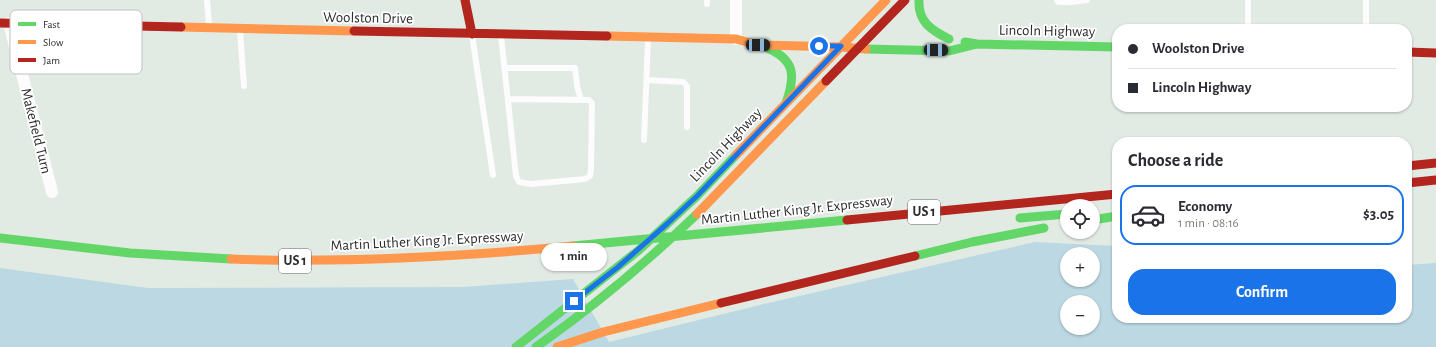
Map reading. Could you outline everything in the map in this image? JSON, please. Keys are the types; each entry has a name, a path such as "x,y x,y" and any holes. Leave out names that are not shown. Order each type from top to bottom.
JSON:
{"main road":[{"path":"465,0 472,34"},
{"name":"Lincoln Highway","path":"516,347 608,275 645,244 697,196 886,0"},
{"path":"858,49 905,0"},
{"path":"919,0 920,13 923,21 933,31 949,39"},
{"name":"Woolston Drive","path":"142,26 736,39 758,45 841,46 858,49"},
{"name":"Woolston Drive","path":"736,39 758,34"},
{"path":"839,35 882,38"},
{"name":"Lincoln Highway","path":"927,39 949,39 977,44 1112,47"},
{"name":"Lincoln Highway","path":"536,347 617,286 678,233 712,200 858,49 949,51 977,44"},
{"path":"758,45 780,53 786,58 790,66 792,84 786,104"},
{"path":"1412,52 1436,53"},
{"path":"1412,165 1436,163"},
{"path":"1412,182 1436,180"},
{"name":"Martin Luther King Jr. Expressway","path":"0,238 70,247 158,255 302,261 349,261 490,254 1112,194"},
{"path":"1100,211 1112,210"},
{"path":"1012,219 1060,215"},
{"path":"1100,219 1112,217"},
{"path":"557,347 603,332 972,242 1054,226"},
{"path":"618,257 673,252"}],"street":[{"path":"736,0 736,39"},
{"name":"Makefield Turn","path":"4,23 10,44"},
{"name":"Makefield Turn","path":"18,74 52,192"}],"lane":[{"path":"207,0 209,28"},
{"path":"1057,0 1058,2 1086,0"},
{"path":"1248,0 1248,24"},
{"path":"1366,0 1366,24"},
{"path":"240,29 244,86"},
{"path":"472,34 493,175"},
{"path":"501,35 516,176 519,182 531,184 585,179 590,176 592,104 589,100 508,99"},
{"path":"644,140 648,37"},
{"path":"505,68 575,68 576,86 581,100"},
{"path":"647,80 683,82 687,86 687,127"}],"shaded area":[{"path":"1035,242 1112,246 1112,323 1412,323 1412,265 1436,263 1436,347 0,347 0,268 148,288 463,287 573,279 609,342 764,304"}],"traffic: fast":[{"path":"919,0 919,8 923,20 931,29 949,39"},
{"path":"965,42 977,44 1112,47"},
{"path":"866,49 949,51 977,44"},
{"path":"765,47 782,57 790,69 792,76 786,103"},
{"path":"516,347 639,250 697,196 736,155"},
{"path":"536,347 619,284 697,214"},
{"path":"1020,218 1060,215"},
{"path":"1100,219 1112,217"},
{"path":"573,246 847,220"},
{"path":"915,256 972,242 1044,228"},
{"path":"0,238 130,253 231,259"}],"traffic: slow":[{"path":"736,155 886,0"},
{"path":"181,27 354,31"},
{"path":"607,36 736,39 758,45 866,49"},
{"path":"697,214 826,81"},
{"path":"231,259 360,260 444,256 573,246"},
{"path":"557,347 603,332 721,303"}],"traffic: jam":[{"path":"465,0 472,34"},
{"path":"826,81 905,0"},
{"path":"0,23 10,23"},
{"path":"142,26 181,27"},
{"path":"354,31 607,36"},
{"path":"1412,52 1436,53"},
{"path":"1412,165 1436,163"},
{"path":"1412,182 1436,180"},
{"path":"847,220 1112,194"},
{"path":"721,303 915,256"}],"route":[{"path":"574,301 639,250 697,196 841,46 819,46"}]}
